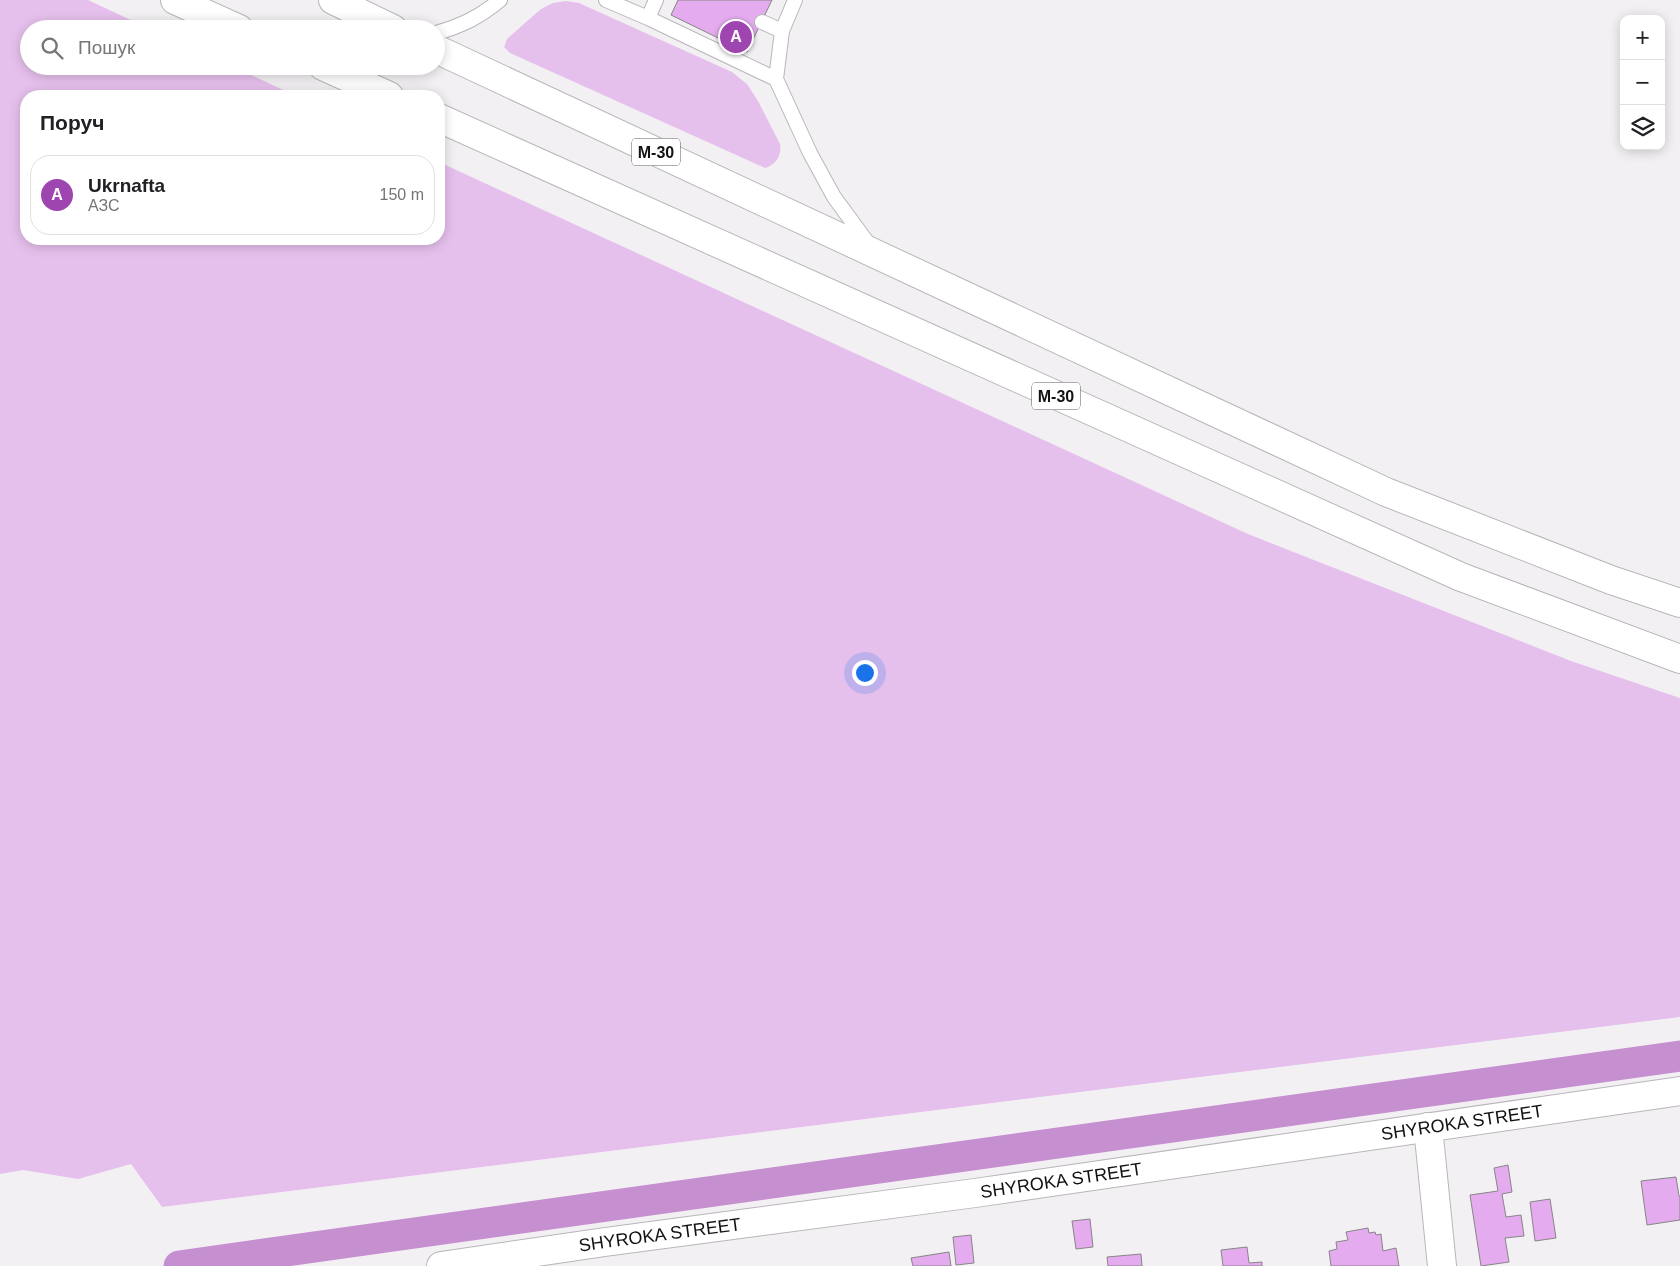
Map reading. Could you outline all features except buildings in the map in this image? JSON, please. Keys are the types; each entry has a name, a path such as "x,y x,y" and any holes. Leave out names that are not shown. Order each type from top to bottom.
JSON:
{"main road":[{"path":"175,0 219,20"},
{"path":"333,0 374,20"},
{"name":"М-30","path":"445,53 1386,492 1611,580 1680,603"},
{"path":"343,75 377,90"},
{"name":"М-30","path":"445,121 1462,578 1680,659"},
{"name":"SHYROKA STREET","path":"441,1266 606,1254 975,1193 1680,1091"},
{"path":"1428,1127 1442,1266"}],"lane":[{"path":"445,30 477,17 500,0"},
{"path":"606,0 776,79"},
{"path":"648,18 656,0"},
{"path":"795,0 782,31 776,79 810,153 834,197 876,254"},
{"path":"762,22 782,31"}],"shaded area":[{"path":"0,0 88,0 131,20 20,20 20,75 251,75 283,90 20,90 20,245 445,245 445,165 1248,534 1571,661 1680,698 1680,1017 162,1207 131,1164 78,1179 23,1170 0,1174"},
{"path":"566,1 579,3 732,72 747,84 758,101 780,144 780,152 777,159 765,168 510,53 504,47 507,39 541,9 553,3"}],"waterway":[{"path":"179,1266 1680,1056"}],"place":[{"name":"Ukrnafta","path":"736,37"}]}
